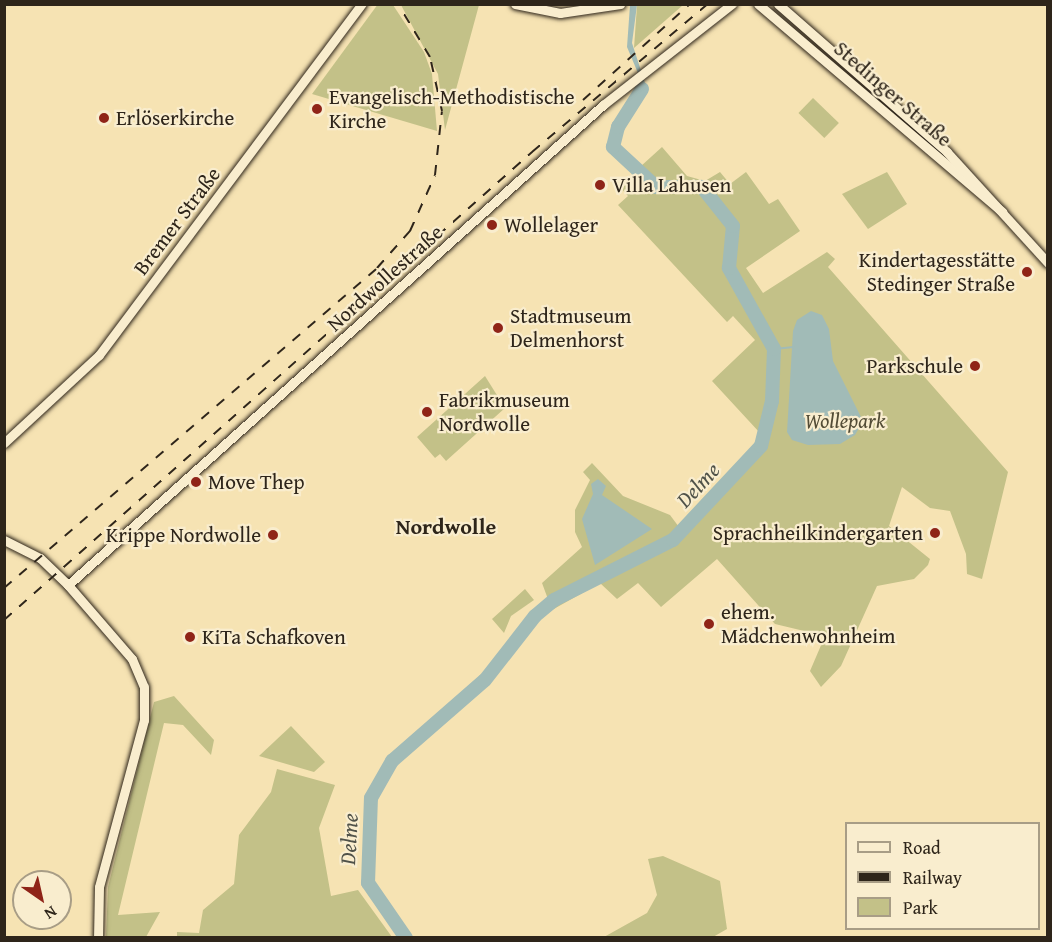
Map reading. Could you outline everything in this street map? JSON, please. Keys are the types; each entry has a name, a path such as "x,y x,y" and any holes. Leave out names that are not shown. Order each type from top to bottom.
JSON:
{"street":[{"name":"Bremer Straße","path":"4,443 99,355 362,4"},
{"path":"515,4 560,13 620,4"},
{"name":"Nordwollestraße","path":"68,585 637,76 732,4"},
{"name":"Stedinger Straße","path":"758,4 977,189"},
{"name":"Stedinger Straße","path":"778,4 1002,212 1047,263"},
{"path":"4,540 40,558 68,585 132,659 146,702 99,887 98,938"}],"green space":[{"path":"378,4 393,5 424,52 432,74 437,131 312,94"},
{"path":"401,5 479,5 445,130 438,74"},
{"path":"683,5 634,48 637,6"},
{"path":"813,98 839,123 824,138 798,113"},
{"name":"Wollepark","path":"662,147 687,176 705,181 720,172 730,184 746,172 769,204 778,199 800,231 746,268 763,293 827,252 835,259 828,267 1008,472 982,579 967,574 966,554 950,511 930,508 902,487 889,526 930,559 928,565 914,579 877,586 841,666 821,687 810,671 825,636 775,624 717,559 661,607 638,583 617,599 600,583 552,610 542,583 582,547 575,532 575,510 590,480 583,472 592,463 623,496 670,515 679,527 757,446 760,433 712,381 755,340 733,316 727,322 618,205 628,196 619,186"},
{"path":"887,172 907,204 868,229 842,194"},
{"path":"485,376 505,408 446,461 440,454 435,458 417,437"},
{"path":"525,589 534,600 511,616 504,633 492,619"},
{"path":"174,696 214,740 211,755 183,725 164,723 118,915 160,912 146,937 106,937 108,887 154,702"},
{"path":"291,726 325,762 314,772 259,756"},
{"path":"277,769 335,785 319,828 331,896 358,890 392,937 177,937 177,932 199,933 203,910 234,884 239,835 271,792"},
{"path":"663,856 720,881 727,929 713,937 604,937 647,913 657,895 648,859"}],"water":[{"path":"630,5 637,5 632,43 646,86 634,106 631,103 643,85 627,47"},
{"path":"811,311 822,315 829,329 833,361 863,421 855,435 840,444 808,445 792,440 787,432 793,331 797,320"},
{"path":"598,479 606,486 602,495 652,529 595,565 582,519 593,494 591,484"}],"waterway":[{"name":"Delme","path":"406,938 368,883 371,798 392,761 485,680 535,616 554,600 673,540 761,446 772,401 774,349 729,268 733,226 702,187 656,187 613,147 618,127 642,89"},
{"path":"774,349 794,347"}],"railway":[{"path":"4,588 377,268 410,231 435,175 442,111 430,57 398,4"},
{"path":"583,100 690,4"},
{"path":"4,620 532,152 708,4"}],"place":[{"name":"Evangelisch-Methodistische Kirche","path":"317,109"},
{"name":"Erlöserkirche","path":"104,118"},
{"name":"Villa Lahusen","path":"600,185"},
{"name":"Wollelager","path":"492,225"},
{"name":"Kindertagesstätte Stedinger Straße","path":"1027,272"},
{"name":"Stadtmuseum Delmenhorst","path":"498,328"},
{"name":"Parkschule","path":"975,366"},
{"name":"Fabrikmuseum Nordwolle","path":"427,412"},
{"name":"Move Thep","path":"196,482"},
{"name":"Sprachheilkindergarten","path":"935,533"},
{"name":"Krippe Nordwolle","path":"273,535"},
{"name":"ehem. Mädchenwohnheim","path":"709,624"},
{"name":"KiTa Schafkoven","path":"190,637"}],"district":[{"name":"Nordwolle","path":"446,527"}]}
